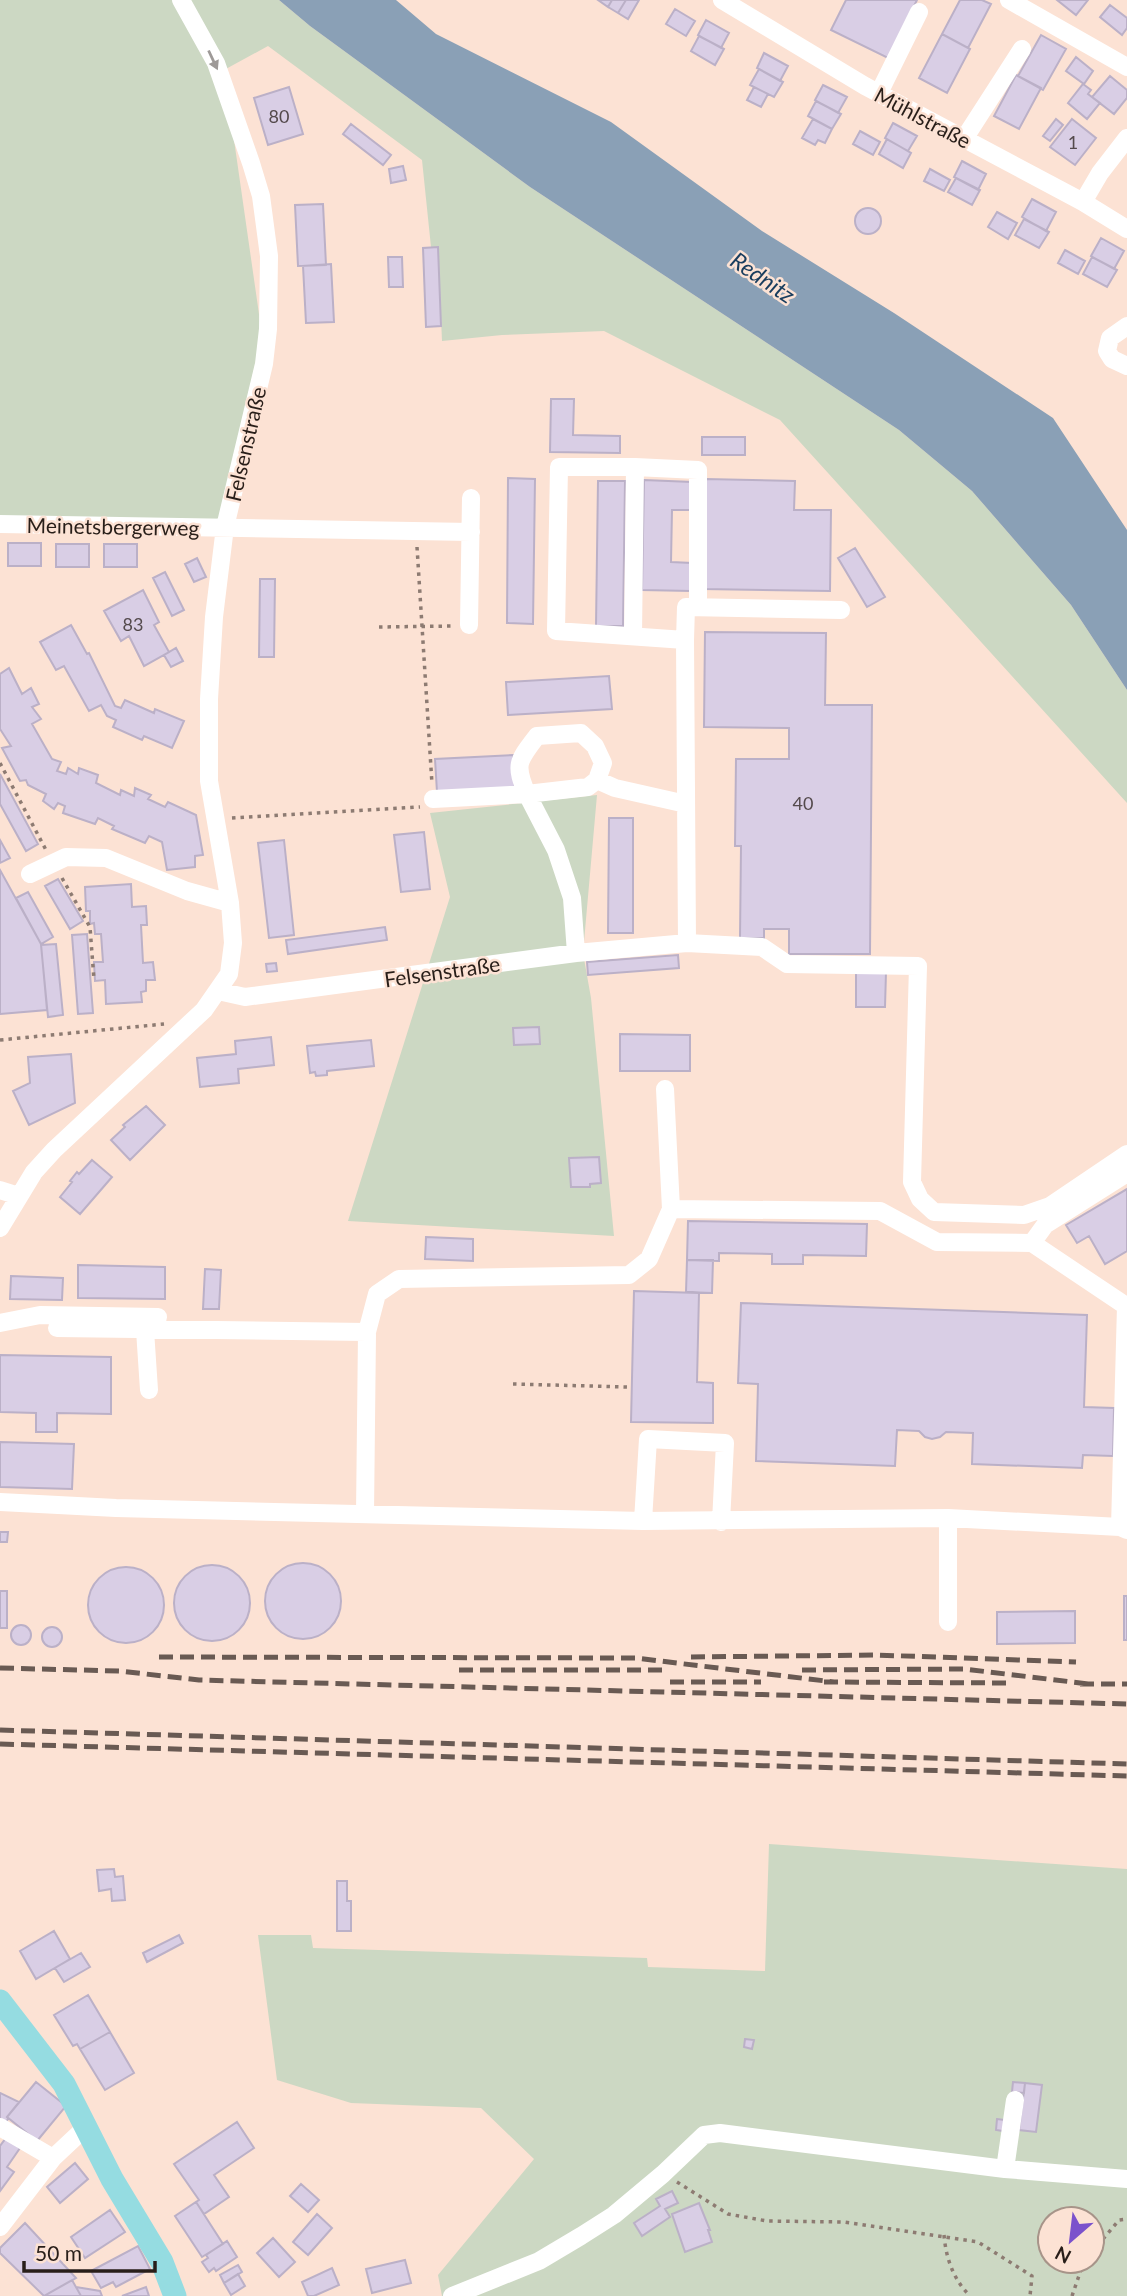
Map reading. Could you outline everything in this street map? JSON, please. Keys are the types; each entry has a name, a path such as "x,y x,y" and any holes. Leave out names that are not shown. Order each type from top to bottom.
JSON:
{"main road":[{"path":"0,2001 64,2084 112,2179 162,2262 175,2296"}],"street":[{"name":"Felsenstraße","path":"0,1228 34,1172 54,1150 204,1010 229,974 233,943 230,903 209,781 209,699 214,617 225,527 264,364 268,330 269,256 261,196 251,163 216,63 181,0"},
{"name":"Mühlstraße","path":"722,0 879,93 1083,202 1127,229"},
{"path":"1009,0 1028,5 1127,66"},
{"path":"879,93 919,12"},
{"path":"964,139 1022,49"},
{"path":"1083,202 1100,173 1127,138"},
{"path":"1127,326 1110,338 1107,351 1112,359 1127,366"},
{"path":"685,640 556,631 559,467 698,470 698,607"},
{"path":"634,636 635,467"},
{"path":"470,625 471,498"},
{"name":"Meinetsbergerweg","path":"0,524 471,532"},
{"path":"687,943 686,607 842,610"},
{"path":"433,799 527,794 588,788 597,780 603,762 595,746 581,733 537,736 520,758 520,776 527,794 556,850 572,898 579,953"},
{"path":"597,780 615,788 686,804"},
{"path":"30,874 66,857 106,858 187,891 230,903"},
{"name":"Felsenstraße","path":"218,991 245,998 579,953 687,943 762,947 787,964 918,966 912,1182 919,1199 934,1212 1024,1215 1050,1206 1127,1154"},
{"path":"365,1514 367,1332 377,1294 399,1279 629,1275 649,1259 671,1209 665,1089"},
{"path":"1032,1243 1045,1225 1127,1173"},
{"path":"0,1190 19,1196"},
{"path":"0,1502 116,1508 643,1521 948,1518 1123,1528 1126,1306 1032,1243 937,1242 880,1211 671,1209"},
{"path":"0,1323 40,1315 152,1323 367,1332"},
{"path":"57,1328 152,1323"},
{"path":"149,1390 152,1323"},
{"path":"643,1521 648,1439 725,1443 721,1522"},
{"path":"948,1518 948,1622"},
{"path":"1005,2169 1015,2100"},
{"path":"0,2127 53,2158"},
{"path":"0,2227 53,2158 85,2128"},
{"path":"452,2296 539,2261 614,2215 704,2135 720,2133 1005,2169 1127,2179"}],"path":[{"path":"216,819 425,807 433,799 416,531"},
{"path":"379,627 470,625"},
{"path":"0,1040 166,1024 183,1029"},
{"path":"513,1384 628,1387"},
{"path":"663,2174 728,2214 766,2221 844,2222 978,2242 1032,2276 1032,2296"},
{"path":"1106,2235 1119,2220 1127,2219"},
{"path":"944,2235 946,2255 960,2286 970,2296"},
{"path":"1072,2296 1079,2275"}],"green space":[{"path":"0,0 279,0 310,26 530,187 899,430 972,491 1071,605 1127,690 1127,803 780,420 604,331 502,335 442,341 438,248 431,247 422,160 268,46 224,70 262,335 218,523 0,518"},
{"path":"597,795 583,953 591,998 614,1236 348,1221 450,897 430,813"},
{"path":"769,1844 1127,1869 1127,2296 442,2296 438,2275 534,2159 481,2108 351,2103 277,2080 258,1935 311,1935 313,1948 647,1958 648,1967 765,1971"}],"water":[{"name":"Rednitz","path":"279,0 396,0 436,34 611,122 762,231 894,313 1053,418 1127,530 1127,690 1071,605 972,491 899,430 530,187 310,26"}],"building":[{"path":"598,0 612,0 608,7"},
{"path":"612,0 626,0 618,13 608,7"},
{"path":"626,0 639,0 628,19 618,13"},
{"path":"846,0 917,0 888,58 831,30"},
{"path":"960,0 982,0 991,4 968,48 942,34"},
{"path":"1057,0 1088,0 1076,15"},
{"path":"1110,5 1127,18 1127,28 1122,35 1100,17"},
{"path":"675,9 695,21 686,36 666,24"},
{"path":"706,20 729,33 721,48 698,35"},
{"path":"942,34 970,49 947,93 919,78"},
{"path":"1041,35 1066,49 1043,90 1018,76"},
{"path":"699,36 724,49 715,65 691,51"},
{"path":"764,53 788,66 780,81 757,68"},
{"path":"1076,57 1093,71 1084,84 1066,71"},
{"path":"759,69 783,82 774,97 750,85"},
{"path":"1016,75 1041,88 1019,129 994,116"},
{"path":"1110,76 1127,90 1127,98 1114,114 1092,97"},
{"path":"1083,84 1091,90 1088,94 1100,103 1087,119 1068,103"},
{"path":"823,85 847,97 838,113 815,100"},
{"path":"289,87 303,134 268,145 254,98"},
{"path":"754,87 768,94 761,107 747,100"},
{"path":"816,101 841,114 832,129 808,116"},
{"path":"813,119 832,129 825,143 818,140 815,145 802,138"},
{"path":"1056,119 1063,125 1050,141 1043,136"},
{"path":"1072,119 1096,138 1075,165 1050,147"},
{"path":"893,123 917,136 908,151 885,138"},
{"path":"351,124 391,155 383,165 343,134"},
{"path":"860,131 880,142 873,155 853,144"},
{"path":"887,139 911,153 903,168 879,154"},
{"path":"962,161 986,174 978,190 954,177"},
{"path":"403,166 406,180 391,183 389,169"},
{"path":"930,169 950,180 944,191 924,181"},
{"path":"956,178 980,190 972,205 948,192"},
{"path":"1032,199 1056,212 1046,231 1022,217"},
{"path":"323,204 326,265 298,266 295,205"},
{"path":"868,208 877,212 881,221 877,230 868,234 859,230 855,221 859,212"},
{"path":"997,212 1017,223 1008,239 988,227"},
{"path":"1024,219 1049,232 1039,248 1015,235"},
{"path":"1101,238 1124,251 1114,269 1091,256"},
{"path":"438,247 441,326 426,327 423,248"},
{"path":"1065,250 1085,261 1078,274 1058,263"},
{"path":"388,257 402,257 403,287 389,287"},
{"path":"1092,257 1117,270 1107,287 1083,274"},
{"path":"331,264 334,322 306,323 303,266"},
{"path":"551,399 574,399 573,435 620,436 620,453 550,452"},
{"path":"702,437 745,437 745,455 702,455"},
{"path":"508,478 535,479 533,624 507,623"},
{"path":"705,479 795,481 794,510 831,510 830,591 703,589"},
{"path":"644,480 692,482 692,510 672,510 671,562 692,563 691,591 642,590"},
{"path":"598,481 625,481 623,626 596,626"},
{"path":"8,543 41,543 41,566 8,566"},
{"path":"56,544 89,544 89,567 56,567"},
{"path":"104,544 137,544 137,567 104,567"},
{"path":"855,548 885,597 867,607 838,558"},
{"path":"197,558 206,577 194,582 185,564"},
{"path":"165,572 184,610 172,616 153,578"},
{"path":"260,579 275,579 274,657 259,657"},
{"path":"143,590 159,622 154,625 169,652 144,666 129,636 121,641 104,611"},
{"path":"71,625 87,654 89,653 115,706 121,708 125,700 154,713 155,709 184,721 172,748 144,736 142,740 113,727 116,720 107,716 101,705 89,711 64,666 56,670 40,642"},
{"path":"705,632 826,633 825,705 872,705 870,954 789,954 789,929 764,929 764,938 740,938 741,846 735,846 736,759 789,759 789,728 704,727"},
{"path":"176,648 183,661 171,667 164,655"},
{"path":"9,668 22,694 31,688 39,704 32,707 41,719 32,724 52,759 61,762 57,771 66,774 68,768 78,774 79,768 98,775 96,783 120,795 121,790 134,796 135,788 151,795 148,799 165,807 168,802 196,815 203,855 195,856 195,867 167,870 162,842 149,836 145,843 112,829 114,826 98,818 95,824 63,813 65,806 58,803 54,809 43,801 46,794 28,785 26,780 20,781 2,748 11,746 0,729 0,674"},
{"path":"609,676 612,709 508,715 506,682"},
{"path":"513,755 515,788 437,792 435,759"},
{"path":"0,774 38,844 26,851 0,804"},
{"path":"609,818 633,818 633,933 608,933"},
{"path":"424,832 430,889 401,892 394,835"},
{"path":"0,840 10,858 0,863"},
{"path":"284,840 294,935 269,938 258,843"},
{"path":"0,870 41,944 47,1010 0,1014"},
{"path":"58,879 83,921 70,929 45,886"},
{"path":"131,884 132,907 146,906 147,925 141,925 143,963 153,962 155,980 146,980 146,991 141,992 142,1002 106,1004 105,980 95,981 94,962 103,962 101,934 95,934 94,923 90,924 90,911 86,911 85,887"},
{"path":"28,892 53,937 41,944 16,898"},
{"path":"385,927 387,940 288,954 286,940"},
{"path":"87,934 93,1013 78,1014 72,935"},
{"path":"56,944 63,1015 48,1017 41,945"},
{"path":"678,955 679,968 588,975 587,962"},
{"path":"276,963 277,971 267,972 266,964"},
{"path":"856,972 886,972 885,1007 856,1007"},
{"path":"539,1027 540,1044 514,1045 513,1028"},
{"path":"620,1034 690,1035 690,1071 620,1071"},
{"path":"271,1037 274,1065 238,1069 239,1083 200,1087 197,1058 236,1054 235,1041"},
{"path":"371,1040 374,1066 327,1071 327,1075 316,1076 315,1072 310,1073 307,1046"},
{"path":"71,1054 75,1103 29,1125 13,1091 30,1083 28,1057"},
{"path":"146,1106 165,1125 130,1160 111,1140 125,1127 123,1125"},
{"path":"599,1157 601,1183 590,1184 590,1187 571,1187 569,1158"},
{"path":"92,1160 112,1177 80,1214 60,1197 77,1172 79,1174"},
{"path":"1127,1189 1127,1251 1105,1264 1089,1236 1077,1243 1066,1225"},
{"path":"688,1221 867,1224 866,1256 803,1255 803,1264 772,1264 772,1254 719,1253 719,1261 687,1260"},
{"path":"426,1237 473,1239 473,1261 425,1259"},
{"path":"687,1260 713,1260 712,1293 686,1292"},
{"path":"78,1265 165,1267 165,1299 78,1298"},
{"path":"205,1269 221,1270 219,1309 203,1309"},
{"path":"11,1276 63,1278 62,1300 10,1299"},
{"path":"634,1291 699,1293 697,1382 713,1383 713,1423 631,1422"},
{"path":"741,1303 1087,1315 1084,1407 1114,1408 1113,1456 1083,1455 1082,1468 972,1464 973,1433 946,1432 932,1439 919,1431 897,1430 895,1466 756,1461 758,1384 738,1383"},
{"path":"0,1355 111,1357 111,1414 57,1413 57,1432 36,1432 36,1413 0,1412"},
{"path":"0,1442 74,1444 72,1489 0,1487"},
{"path":"0,1532 8,1532 7,1542 0,1542"},
{"path":"303,1563 317,1566 330,1574 338,1587 341,1601 338,1615 330,1628 317,1636 303,1639 289,1636 276,1628 268,1615 265,1601 268,1587 276,1574 289,1566"},
{"path":"212,1565 226,1568 239,1576 247,1589 250,1603 247,1617 239,1630 226,1638 212,1641 198,1638 185,1630 177,1617 174,1603 177,1589 185,1576 198,1568"},
{"path":"126,1567 140,1570 153,1578 161,1591 164,1605 161,1619 153,1632 140,1640 126,1643 112,1640 99,1632 91,1619 88,1605 91,1591 99,1578 112,1570"},
{"path":"0,1591 7,1591 7,1628 0,1628"},
{"path":"1124,1596 1127,1596 1127,1640 1124,1640"},
{"path":"1075,1611 1075,1643 997,1644 997,1612"},
{"path":"21,1625 28,1628 31,1635 28,1642 21,1645 14,1642 11,1635 14,1628"},
{"path":"52,1627 59,1630 62,1637 59,1644 52,1647 45,1644 42,1637 45,1630"},
{"path":"114,1869 115,1877 123,1876 125,1900 112,1901 111,1889 99,1891 97,1870"},
{"path":"337,1881 347,1881 347,1901 351,1901 351,1931 337,1931"},
{"path":"54,1931 70,1959 36,1979 20,1951"},
{"path":"179,1935 183,1943 147,1962 143,1953"},
{"path":"81,1953 90,1967 64,1982 55,1968"},
{"path":"88,1995 110,2032 80,2049 77,2044 73,2046 54,2015"},
{"path":"110,2032 134,2073 105,2090 80,2049"},
{"path":"745,2039 754,2040 752,2049 744,2047"},
{"path":"36,2082 66,2106 37,2141 7,2117"},
{"path":"1013,2082 1025,2083 1024,2093 1012,2092"},
{"path":"1025,2083 1042,2085 1036,2132 1019,2130"},
{"path":"0,2093 19,2102 7,2117 6,2124 0,2121"},
{"path":"997,2119 1005,2120 1003,2131 996,2130"},
{"path":"237,2122 254,2148 214,2175 229,2197 204,2214 196,2202 199,2200 174,2164"},
{"path":"6,2138 20,2148 7,2167 14,2172 0,2191 0,2146"},
{"path":"75,2163 88,2179 60,2203 47,2187"},
{"path":"301,2184 319,2200 308,2212 290,2196"},
{"path":"672,2191 678,2203 665,2209 670,2217 642,2236 634,2223 660,2206 656,2199"},
{"path":"196,2202 223,2244 202,2257 175,2216"},
{"path":"699,2203 712,2242 685,2252 672,2214"},
{"path":"110,2210 125,2232 85,2258 71,2237"},
{"path":"317,2214 332,2228 308,2255 293,2242"},
{"path":"25,2223 76,2278 44,2296 0,2253 0,2248"},
{"path":"273,2238 295,2262 279,2277 257,2253"},
{"path":"227,2241 237,2257 216,2271 214,2268 209,2272 202,2262 208,2258 206,2255"},
{"path":"138,2246 150,2269 116,2287 113,2282 101,2288 91,2271"},
{"path":"405,2260 411,2283 372,2293 366,2269"},
{"path":"238,2265 242,2272 224,2283 220,2275"},
{"path":"332,2268 339,2285 308,2296 302,2282"},
{"path":"238,2274 245,2286 231,2295 224,2283"},
{"path":"72,2280 81,2296 44,2296"},
{"path":"76,2287 100,2291 102,2296 81,2296"},
{"path":"146,2287 149,2296 122,2296"}],"railway":[{"path":"691,1657 876,1655 1076,1662"},
{"path":"159,1657 635,1658 834,1682"},
{"path":"0,1668 119,1671 199,1680 1127,1704"},
{"path":"802,1670 964,1669 1089,1684"},
{"path":"459,1670 666,1670"},
{"path":"670,1682 761,1682"},
{"path":"824,1682 1010,1683"},
{"path":"1080,1684 1127,1684"},
{"path":"0,1730 1127,1764"},
{"path":"0,1744 1127,1776"}]}
